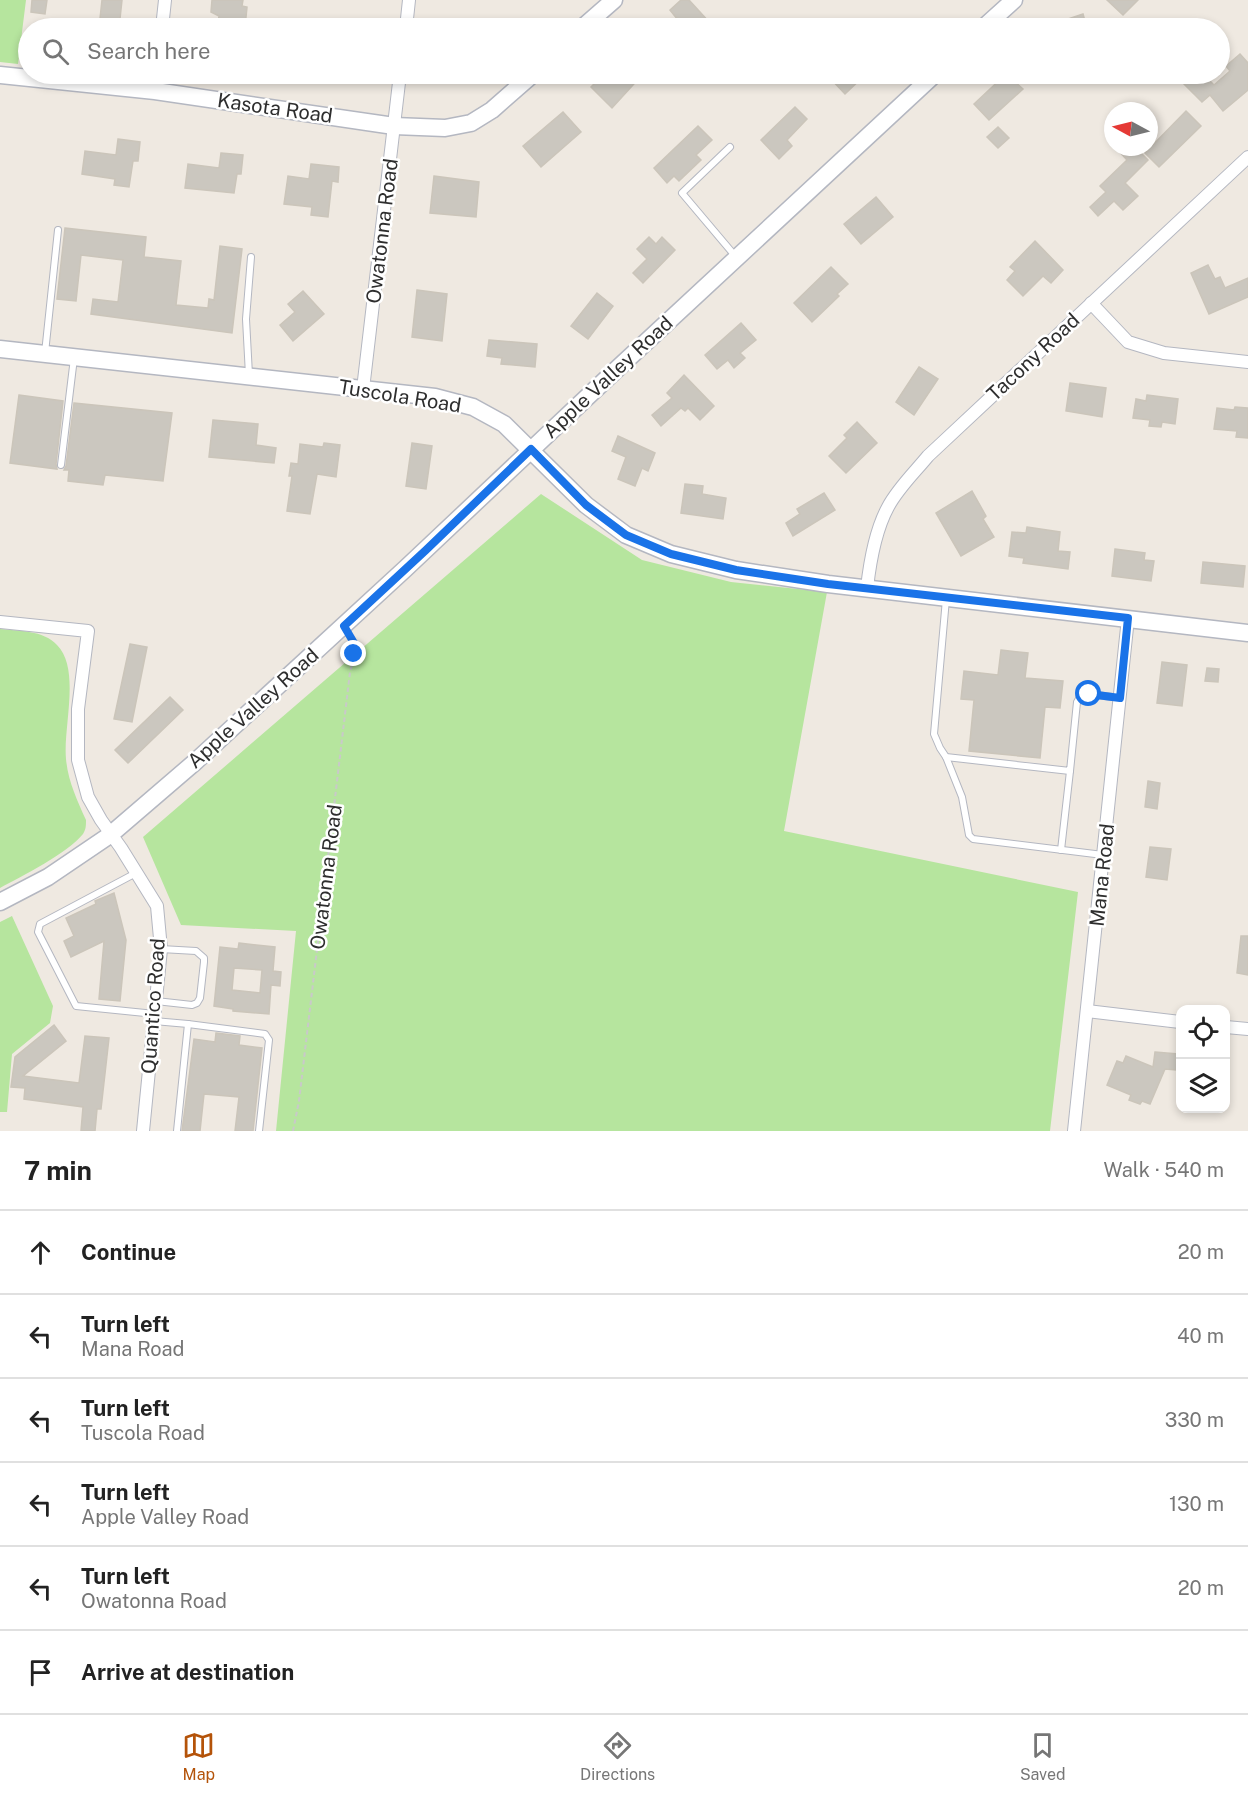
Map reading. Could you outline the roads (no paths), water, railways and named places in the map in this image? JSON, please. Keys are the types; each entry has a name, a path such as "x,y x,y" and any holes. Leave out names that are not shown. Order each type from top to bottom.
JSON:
{"street":[{"path":"163,18 165,0"},
{"path":"407,18 410,0"},
{"path":"593,18 614,0"},
{"path":"994,18 1014,0"},
{"name":"Kasota Road","path":"0,75 18,76"},
{"name":"Kasota Road","path":"99,84 394,126 445,128 471,123 492,110 522,84"},
{"path":"155,91 156,84"},
{"name":"Owatonna Road","path":"363,389 399,84"},
{"name":"Apple Valley Road","path":"0,902 48,877 110,835 195,762 426,550 531,449 924,84"},
{"name":"Tacony Road","path":"867,588 879,527 889,506 928,456 1248,157"},
{"path":"1091,303 1128,342 1164,353 1248,362"},
{"name":"Tuscola Road","path":"0,349 435,397 474,407 504,424 586,505 626,535 671,554 736,570 946,598 1248,633"},
{"name":"Mana Road","path":"1074,1131 1128,618"},
{"name":"Quantico Road","path":"0,622 88,631 78,709 78,760 88,796 156,906 161,949 143,1131"},
{"path":"1088,1011 1176,1022"},
{"path":"1230,1027 1248,1029"}],"lane":[{"path":"730,147 682,193 737,258"},
{"path":"45,354 58,230"},
{"path":"249,376 246,319 251,256"},
{"path":"61,465 74,357"},
{"path":"946,598 934,734 962,796 969,835 973,839 1104,855"},
{"path":"1061,850 1077,702 1080,697 1089,694 1120,698"},
{"path":"946,757 1070,771"},
{"path":"136,873 40,924 38,932 76,1006 268,1036 259,1131"},
{"path":"156,1001 192,1005 197,1003 200,998 204,962 204,957 196,951 161,949"},
{"path":"177,1131 188,1024"}]}
